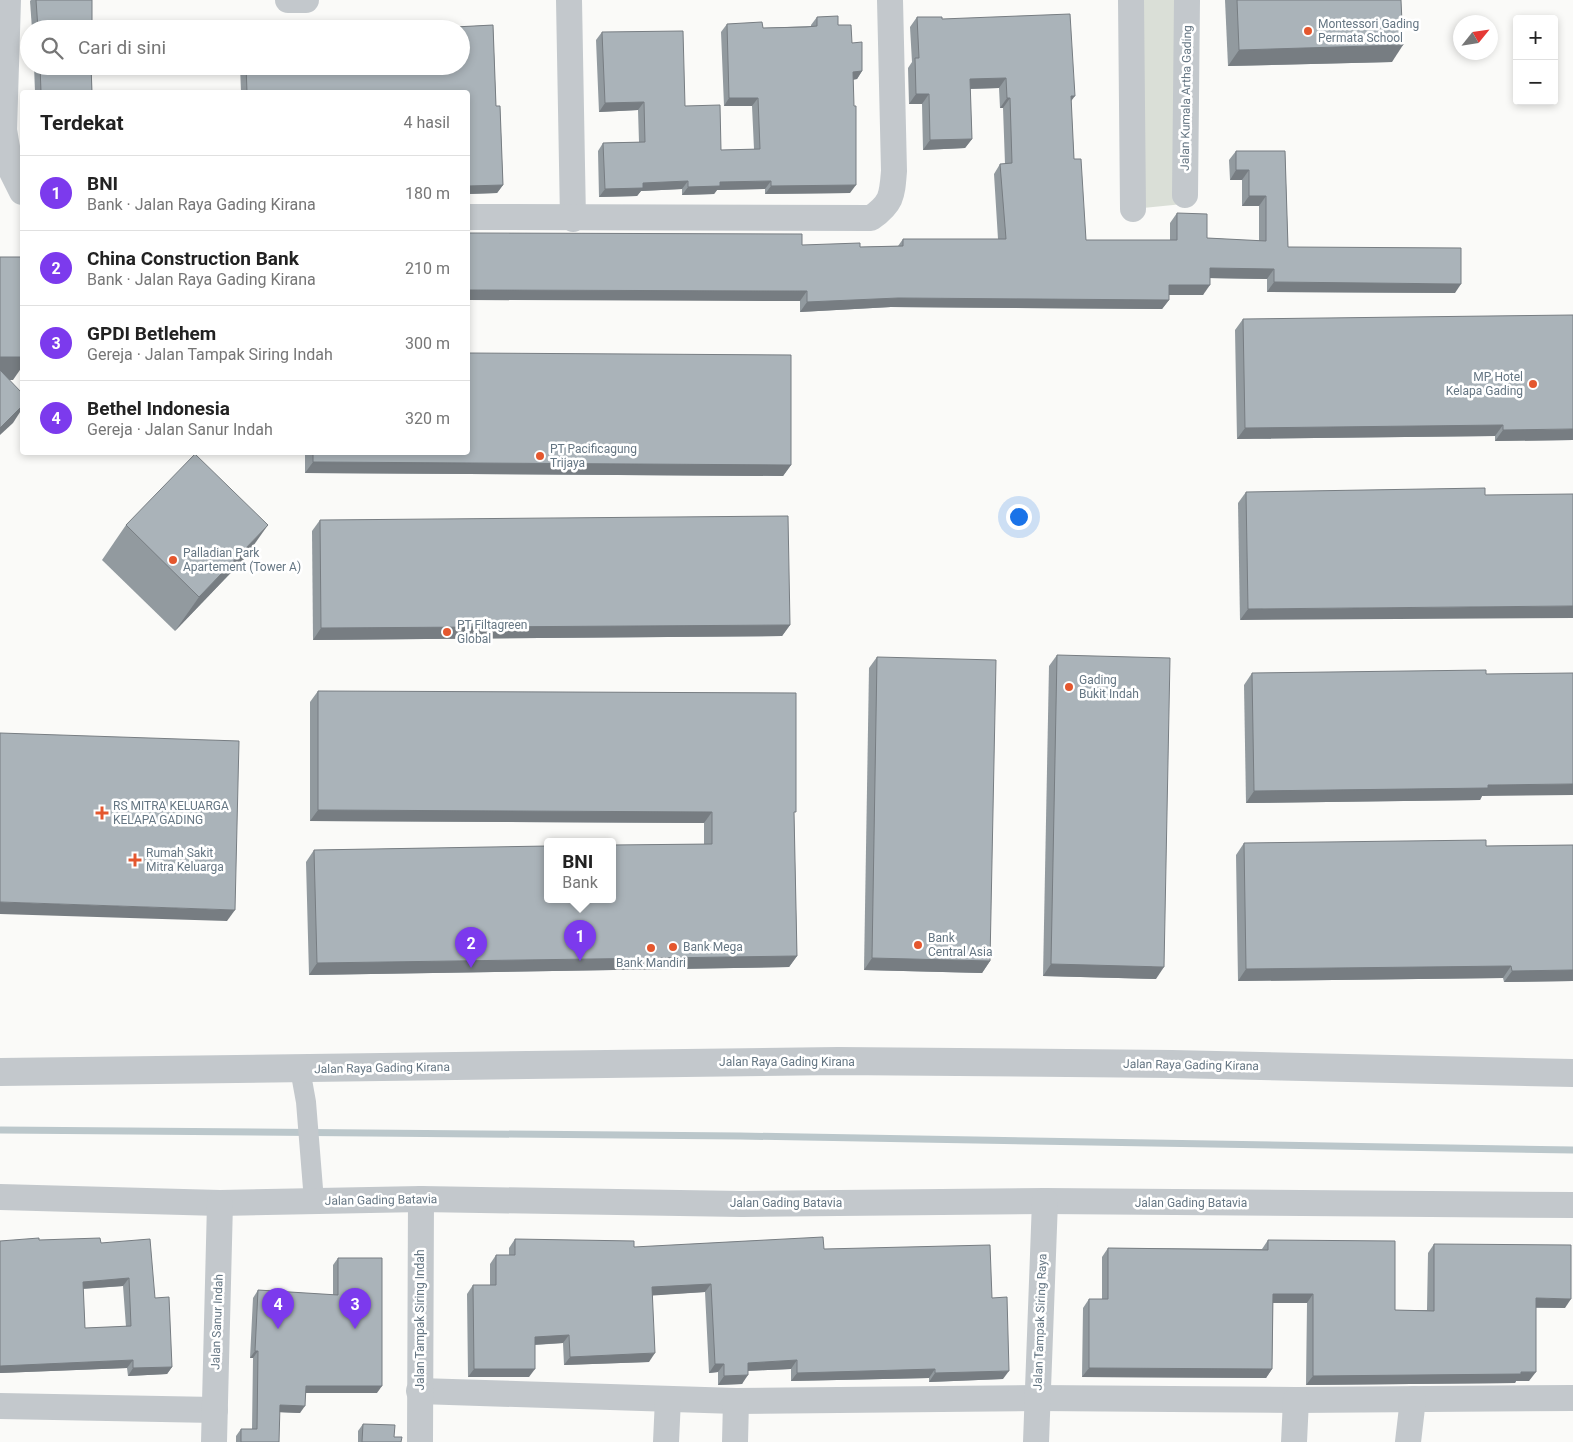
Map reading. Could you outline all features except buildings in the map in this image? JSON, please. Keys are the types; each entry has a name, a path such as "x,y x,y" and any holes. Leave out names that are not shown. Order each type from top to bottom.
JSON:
{"street":[{"path":"8,0 4,130 11,170 20,188"},
{"path":"288,0 306,0"},
{"path":"569,0 573,218"},
{"path":"470,217 871,218 885,208 892,197 894,171 890,0"},
{"path":"1130,0 1133,209"},
{"name":"Jalan Kumala Artha Gading","path":"1185,195 1187,0"},
{"name":"Jalan Raya Gading Kirana","path":"0,1072 838,1061 1172,1064 1573,1073"},
{"path":"300,1069 306,1102 313,1190"},
{"name":"Jalan Gading Batavia","path":"0,1197 220,1203 313,1190 421,1199 742,1204 1044,1201 1573,1206"},
{"name":"Jalan Tampak Siring Indah","path":"420,1442 421,1199"},
{"name":"Jalan Tampak Siring Raya","path":"1036,1442 1044,1201"},
{"name":"Jalan Sanur Indah","path":"214,1442 220,1203"},
{"path":"419,1391 736,1401 1037,1398 1296,1400 1573,1398"},
{"path":"666,1442 668,1399"},
{"path":"1408,1442 1413,1399"},
{"path":"1294,1442 1296,1400"},
{"path":"735,1442 736,1401"},
{"path":"0,1406 215,1410"}],"shaded area":[{"path":"1131,0 1191,0 1193,203 1133,209"}],"waterway":[{"path":"0,1130 740,1136 1573,1150"}],"place":[{"name":"Montessori Gading Permata School","path":"1308,31"},
{"name":"MP Hotel Kelapa Gading","path":"1533,384"},
{"name":"PT Pacificagung Trijaya","path":"540,456"},
{"name":"Palladian Park Apartement (Tower A)","path":"173,560"},
{"name":"PT Filtagreen Global","path":"447,632"},
{"name":"Gading Bukit Indah","path":"1069,687"},
{"name":"RS MITRA KELUARGA KELAPA GADING","path":"102,813"},
{"name":"Rumah Sakit Mitra Keluarga","path":"135,860"},
{"name":"Bank Central Asia","path":"918,945"},
{"name":"Bank Mega","path":"673,947"},
{"name":"Bank Mandiri","path":"651,948"},
{"name":"BNI","path":"580,961"},
{"name":"China Construction Bank","path":"471,968"},
{"name":"Bethel Indonesia","path":"278,1329"},
{"name":"GPDI Betlehem","path":"355,1329"}]}
